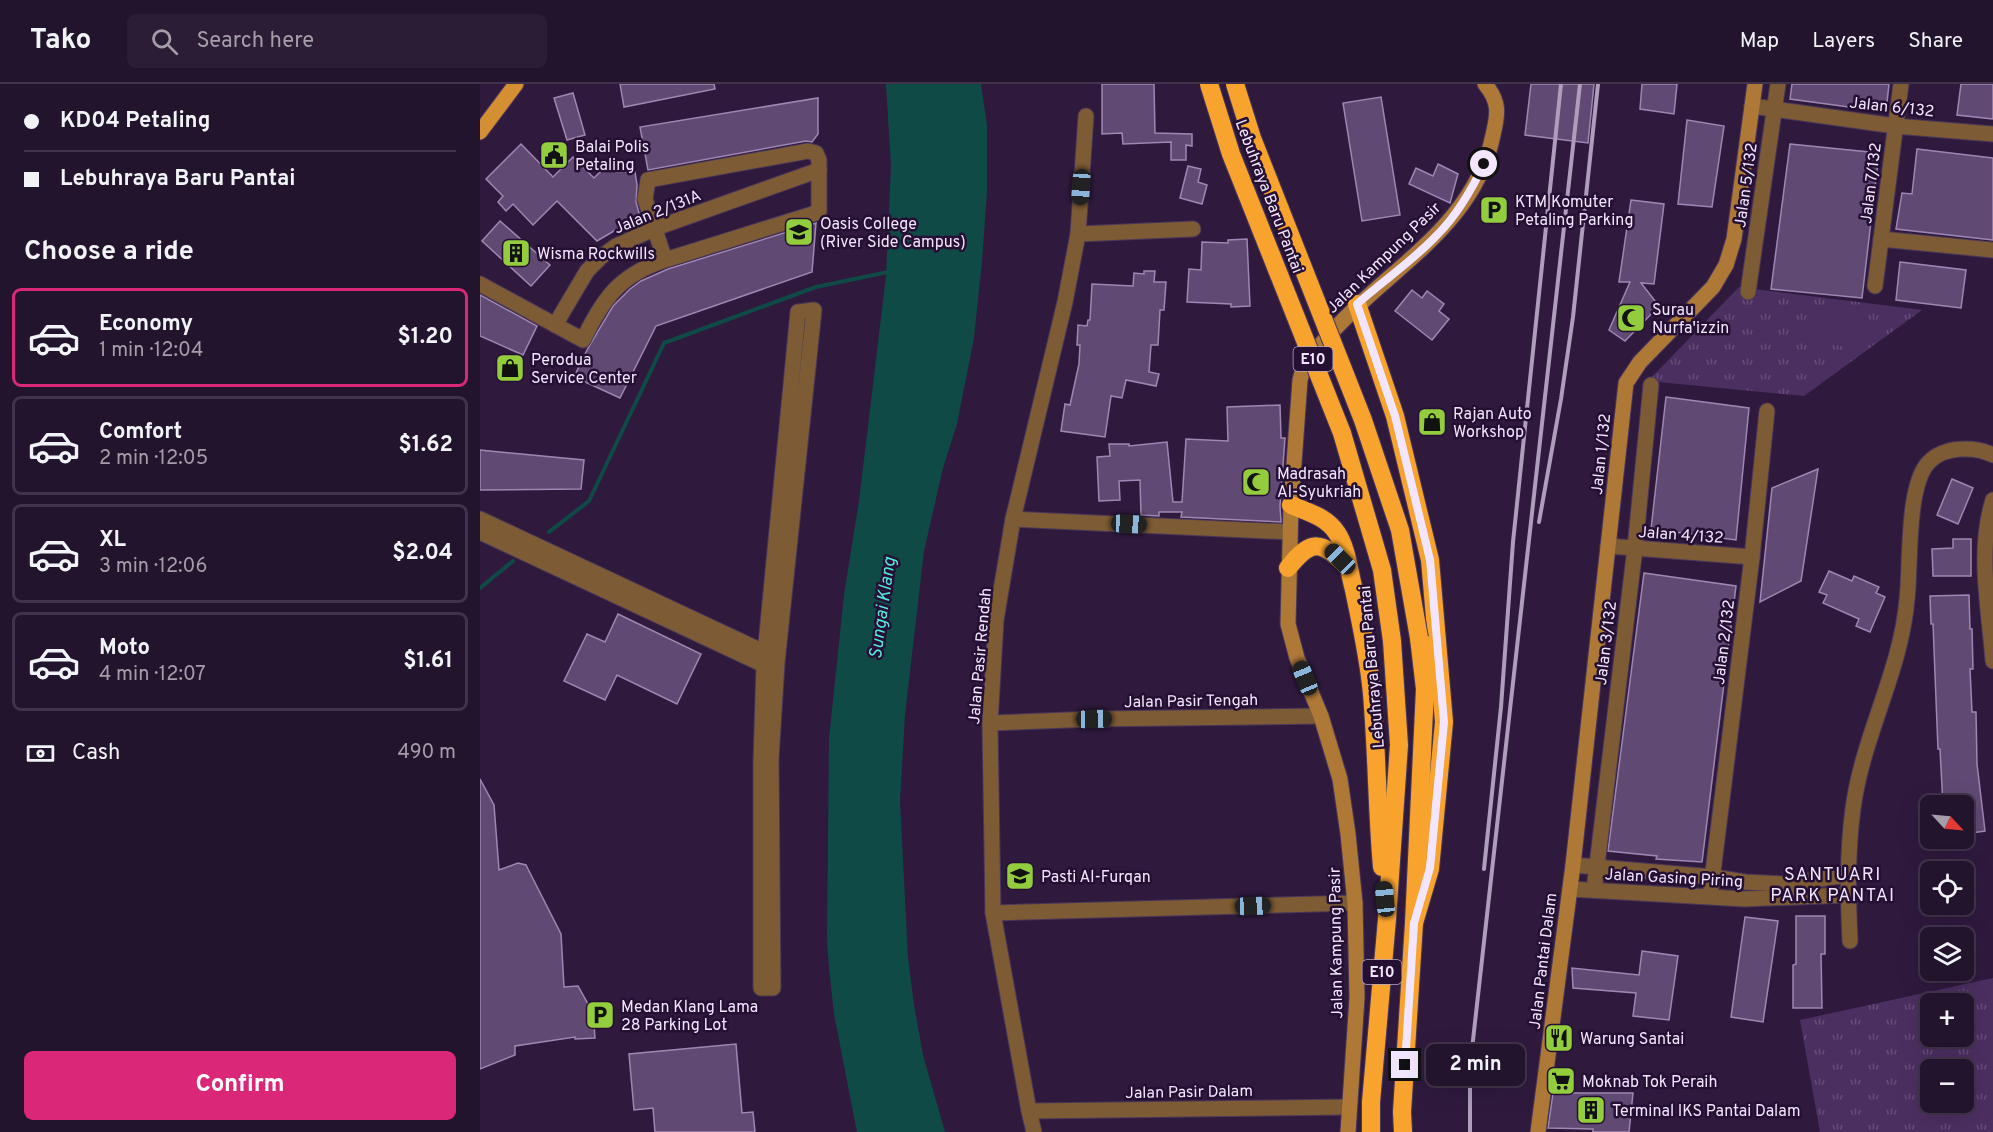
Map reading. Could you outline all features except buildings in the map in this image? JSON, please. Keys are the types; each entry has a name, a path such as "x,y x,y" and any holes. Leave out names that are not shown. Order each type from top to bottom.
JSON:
{"highway":[{"name":"Lebuhraya Baru Pantai","path":"1209,84 1231,154 1342,433 1382,570 1392,641 1399,745 1371,1102 1371,1132"},
{"name":"Lebuhraya Baru Pantai","path":"1235,84 1252,138 1363,420 1400,530 1419,638 1425,689 1414,923 1402,1100 1403,1132"},
{"path":"1357,304 1395,416 1430,560 1444,722 1430,868 1414,923"},
{"path":"1291,506 1313,514 1330,524 1339,535 1362,627 1372,692 1377,819 1387,919"},
{"path":"1288,568 1305,549 1318,546 1331,550 1348,568"}],"main road":[{"path":"480,132 516,84"}],"street":[{"name":"Jalan Kampung Pasir","path":"1348,1132 1357,998 1355,903 1340,779 1321,716 1297,658 1288,624 1291,506 1302,372 1326,338 1357,304 1411,260 1439,233 1458,210 1474,183 1491,146 1497,104 1494,95 1485,84"},
{"name":"Jalan 1/132","path":"1573,865 1626,382 1640,362 1713,287 1726,265 1734,239 1755,84"},
{"name":"Jalan 5/132","path":"1748,292 1778,84"},
{"name":"Jalan 7/132","path":"1875,286 1901,84"},
{"name":"Jalan 6/132","path":"1752,106 1895,126 1993,134"},
{"name":"Jalan Pasir Rendah","path":"1034,1132 993,913 990,723 996,620 1013,519 1065,302 1078,234 1086,116"},
{"path":"480,284 583,340 607,298 623,281 643,267 819,212 819,160 816,153 808,151 648,180 645,199 656,228 664,260"},
{"name":"Jalan 2/131A","path":"555,326 578,284 601,257 616,246 656,228 819,170"},
{"path":"1078,234 1193,229"},
{"path":"1881,239 1993,250"},
{"path":"769,661 761,762 761,988 772,988 769,661 814,310 798,312 769,661"},
{"name":"Jalan 3/132","path":"1594,890 1635,548 1651,385"},
{"name":"Jalan 2/132","path":"1710,896 1752,557 1767,411"},
{"path":"1850,941 1848,875 1852,812 1857,778 1902,632 1907,600 1912,511 1919,480 1929,461 1948,451 1965,449 1993,455"},
{"path":"1993,500 1987,519 1985,550 1993,660"},
{"path":"480,519 769,661"},
{"path":"1013,519 1290,532"},
{"path":"480,532 769,661"},
{"name":"Jalan 4/132","path":"1608,546 1752,557"},
{"name":"Jalan Pasir Tengah","path":"990,723 1094,719 1321,716"},
{"path":"1573,865 1784,884 1848,875"},
{"name":"Jalan Pantai Dalam","path":"1538,1132 1573,865"},
{"name":"Jalan Gasing Piring","path":"1570,889 1774,899 1848,895"},
{"path":"993,913 1355,903"},
{"name":"Jalan Pasir Dalam","path":"1029,1111 1349,1107"}],"green space":[{"path":"1739,287 1922,310 1804,396 1648,381"},
{"path":"1810,307 1866,316 1860,349 1805,340"},
{"path":"1993,978 1993,1132 1820,1132 1800,1020 1920,994 1920,1047 1974,1047 1974,993 1924,993"}],"water":[{"name":"Sungai Klang","path":"886,84 981,84 987,125 987,192 974,338 957,424 943,468 924,551 905,715 900,801 908,958 914,1005 923,1055 945,1132 857,1132 834,1014 827,938 829,739 844,595 859,501 886,276 891,166"}],"waterway":[{"path":"549,532 589,501 664,343 816,287 888,272"},
{"path":"480,588 513,561"}],"railway":[{"path":"1484,869 1501,707 1513,542 1561,84"},
{"path":"1470,1132 1470,1067 1580,84"},
{"path":"1539,522 1573,317 1598,84"}],"place":[{"name":"Balai Polis Petaling","path":"554,155"},
{"name":"KTM Komuter Petaling Parking","path":"1494,210"},
{"name":"Oasis College (River Side Campus)","path":"799,232"},
{"name":"Wisma Rockwills","path":"516,253"},
{"name":"Surau Nurfa'izzin","path":"1631,318"},
{"name":"Perodua Service Center","path":"510,368"},
{"name":"Rajan Auto Workshop","path":"1432,422"},
{"name":"Madrasah Al-Syukriah","path":"1256,482"},
{"name":"Pasti Al-Furqan","path":"1020,876"},
{"name":"Medan Klang Lama 28 Parking Lot","path":"600,1015"},
{"name":"Warung Santai","path":"1559,1038"},
{"name":"Moknab Tok Peraih","path":"1561,1081"},
{"name":"Terminal IKS Pantai Dalam","path":"1591,1110"}],"district":[{"name":"SANTUARI PARK PANTAI","path":"1833,884"}],"route":[{"path":"1405,1065 1414,923 1430,868 1444,722 1430,560 1395,416 1357,304 1411,260 1439,233 1458,210 1484,164"}]}
